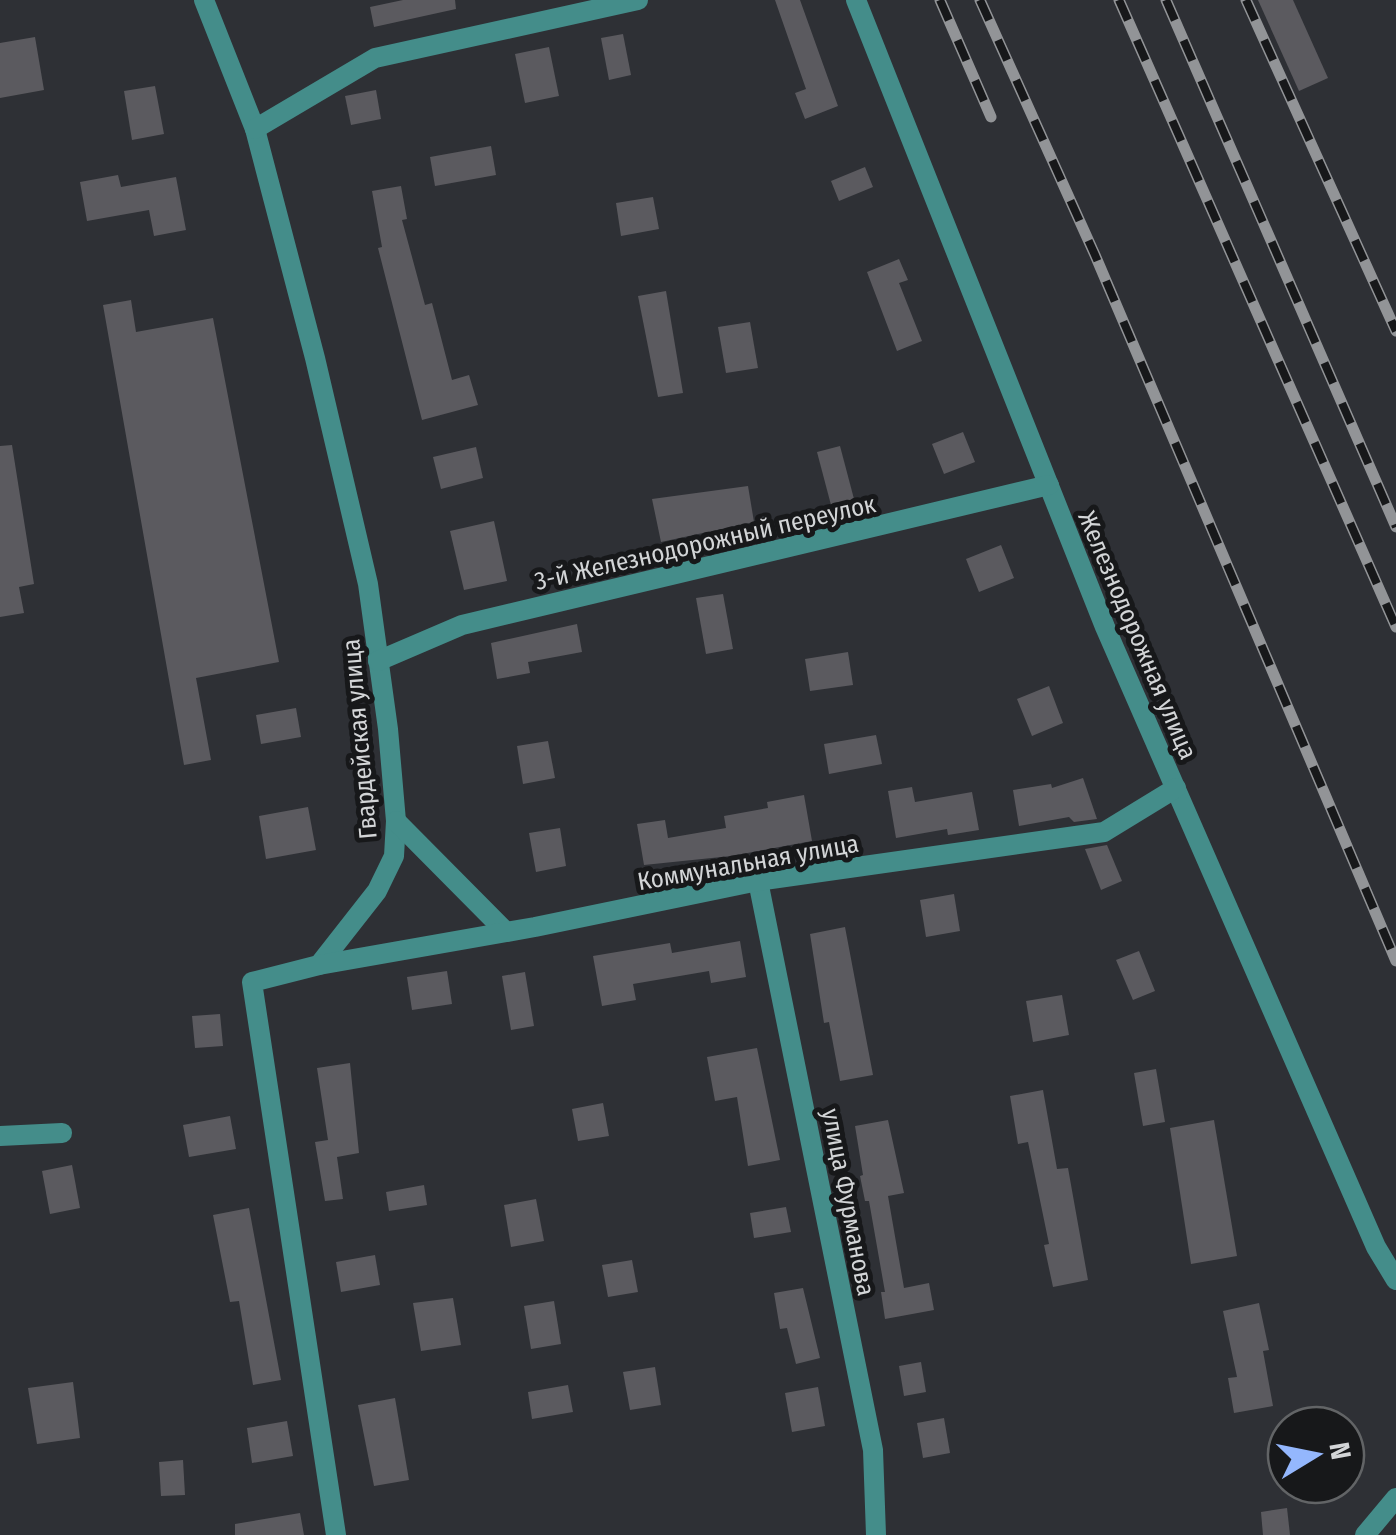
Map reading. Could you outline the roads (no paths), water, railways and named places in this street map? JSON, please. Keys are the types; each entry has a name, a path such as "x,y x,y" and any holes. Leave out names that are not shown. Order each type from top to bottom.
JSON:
{"street":[{"name":"Гвардейская улица","path":"204,0 255,129 368,584 378,661 396,820 394,856 377,891 319,965"},
{"path":"255,129 375,58 638,0"},
{"name":"Железнодорожная улица","path":"856,0 1049,485 1176,788 1376,1247 1396,1280"},
{"name":"3-й Железнодорожный переулок","path":"378,661 462,625 1049,485"},
{"name":"Коммунальная улица","path":"319,965 758,882 1104,832 1176,788"},
{"path":"396,820 506,932"},
{"name":"улица Фурманова","path":"758,882 873,1450 876,1535"},
{"path":"319,965 252,982 336,1535"},
{"path":"0,1136 62,1133"},
{"path":"1365,1535 1396,1498"}],"railway":[{"path":"940,0 991,117"},
{"path":"980,0 1095,255 1396,961"},
{"path":"1119,0 1396,627"},
{"path":"1166,0 1396,527"},
{"path":"1246,0 1396,331"}]}
